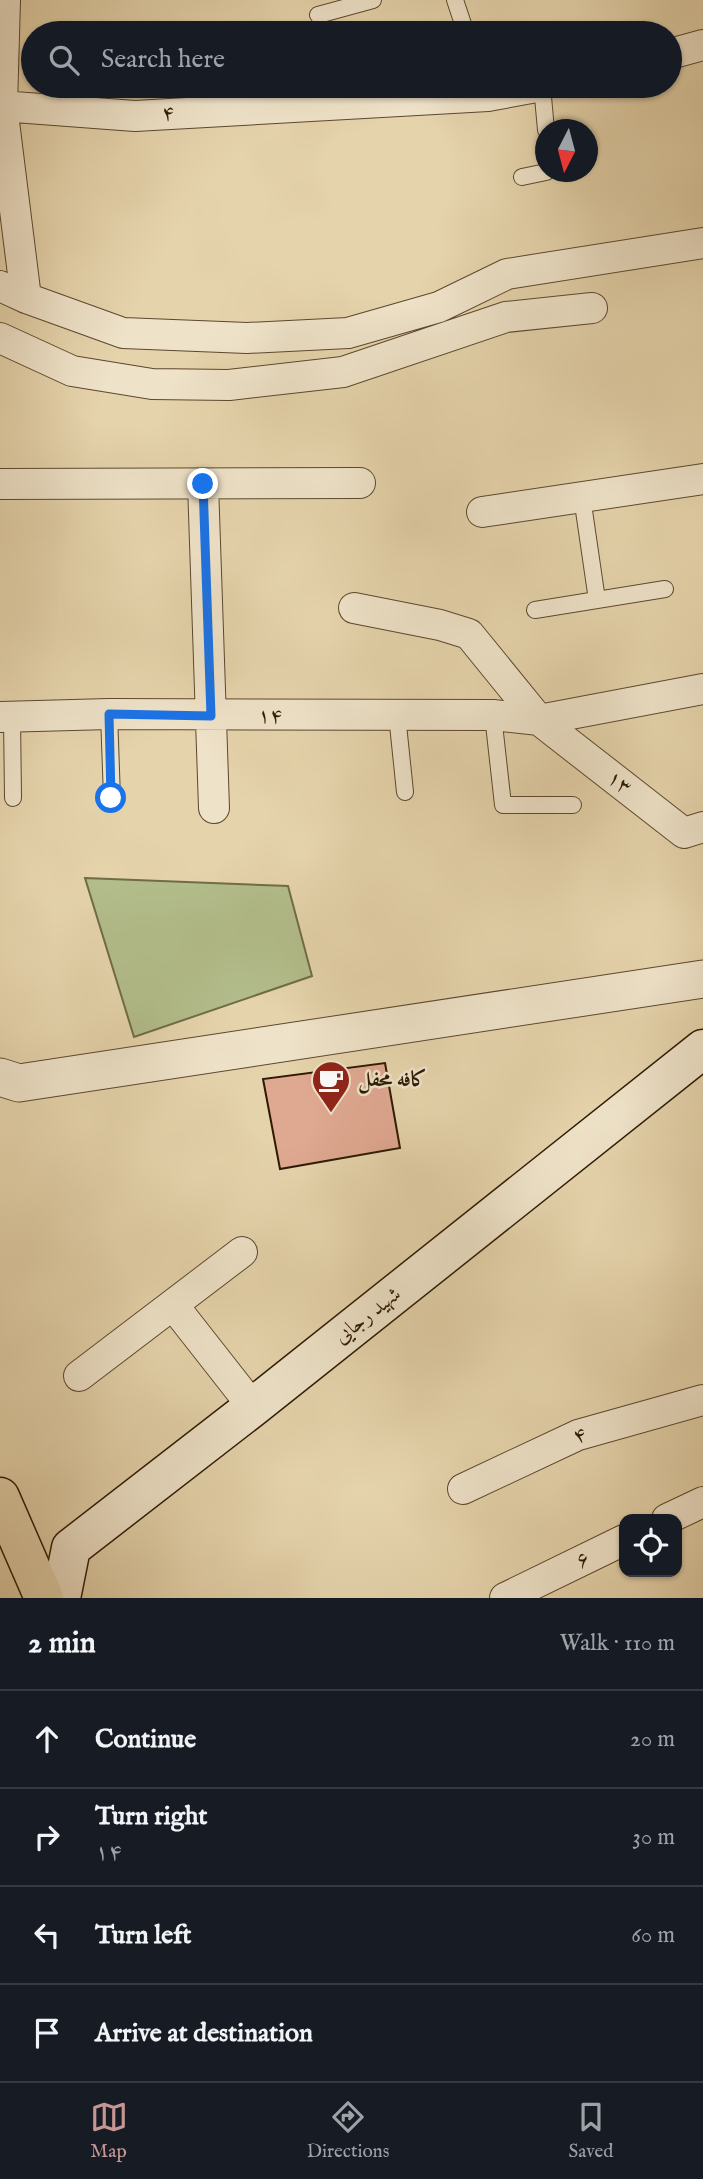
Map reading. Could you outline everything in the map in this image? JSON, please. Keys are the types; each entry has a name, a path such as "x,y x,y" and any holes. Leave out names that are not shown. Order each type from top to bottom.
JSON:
{"highway":[{"path":"0,1497 44,1598"}],"main road":[{"name":"شهید رجایی","path":"61,1598 71,1548 253,1407 703,1049"}],"street":[{"path":"5,0 1,106 13,292 123,333 247,338 348,333 439,307 507,274 703,243"},
{"path":"682,51 703,45"},
{"name":"۴","path":"1,106 135,116 249,98"},
{"path":"506,317 507,274"},
{"path":"0,338 72,370 152,384 229,384 343,372 506,317 592,308"},
{"path":"482,512 703,479"},
{"path":"0,484 360,484"},
{"path":"203,484 214,808"},
{"path":"354,608 440,625 469,634 539,720 703,689"},
{"name":"۱۴","path":"6,716 493,715 539,720"},
{"name":"۱۳","path":"539,720 684,833 703,827"},
{"path":"6,1086 703,979"},
{"path":"79,1376 242,1252"},
{"path":"173,1305 253,1407"},
{"name":"۴","path":"463,1489 578,1435 703,1400"},
{"path":"678,1514 703,1502"},
{"name":"۶","path":"505,1598 619,1542"}],"lane":[{"path":"318,15 373,0"},
{"path":"455,0 462,21"},
{"path":"543,98 545,119"},
{"path":"522,177 535,174"},
{"path":"582,497 597,600"},
{"path":"535,610 665,589"},
{"path":"109,714 111,798"},
{"path":"397,715 405,792"},
{"path":"493,715 503,805 573,805"},
{"path":"6,716 13,798"}],"green space":[{"path":"85,878 288,886 312,976 134,1037"}],"building":[{"name":"کافه محفل","path":"385,1063 400,1148 280,1169 263,1079"}],"place":[{"name":"کافه محفل","path":"331,1114"}],"route":[{"path":"111,798 109,714 211,716 203,484"}]}
